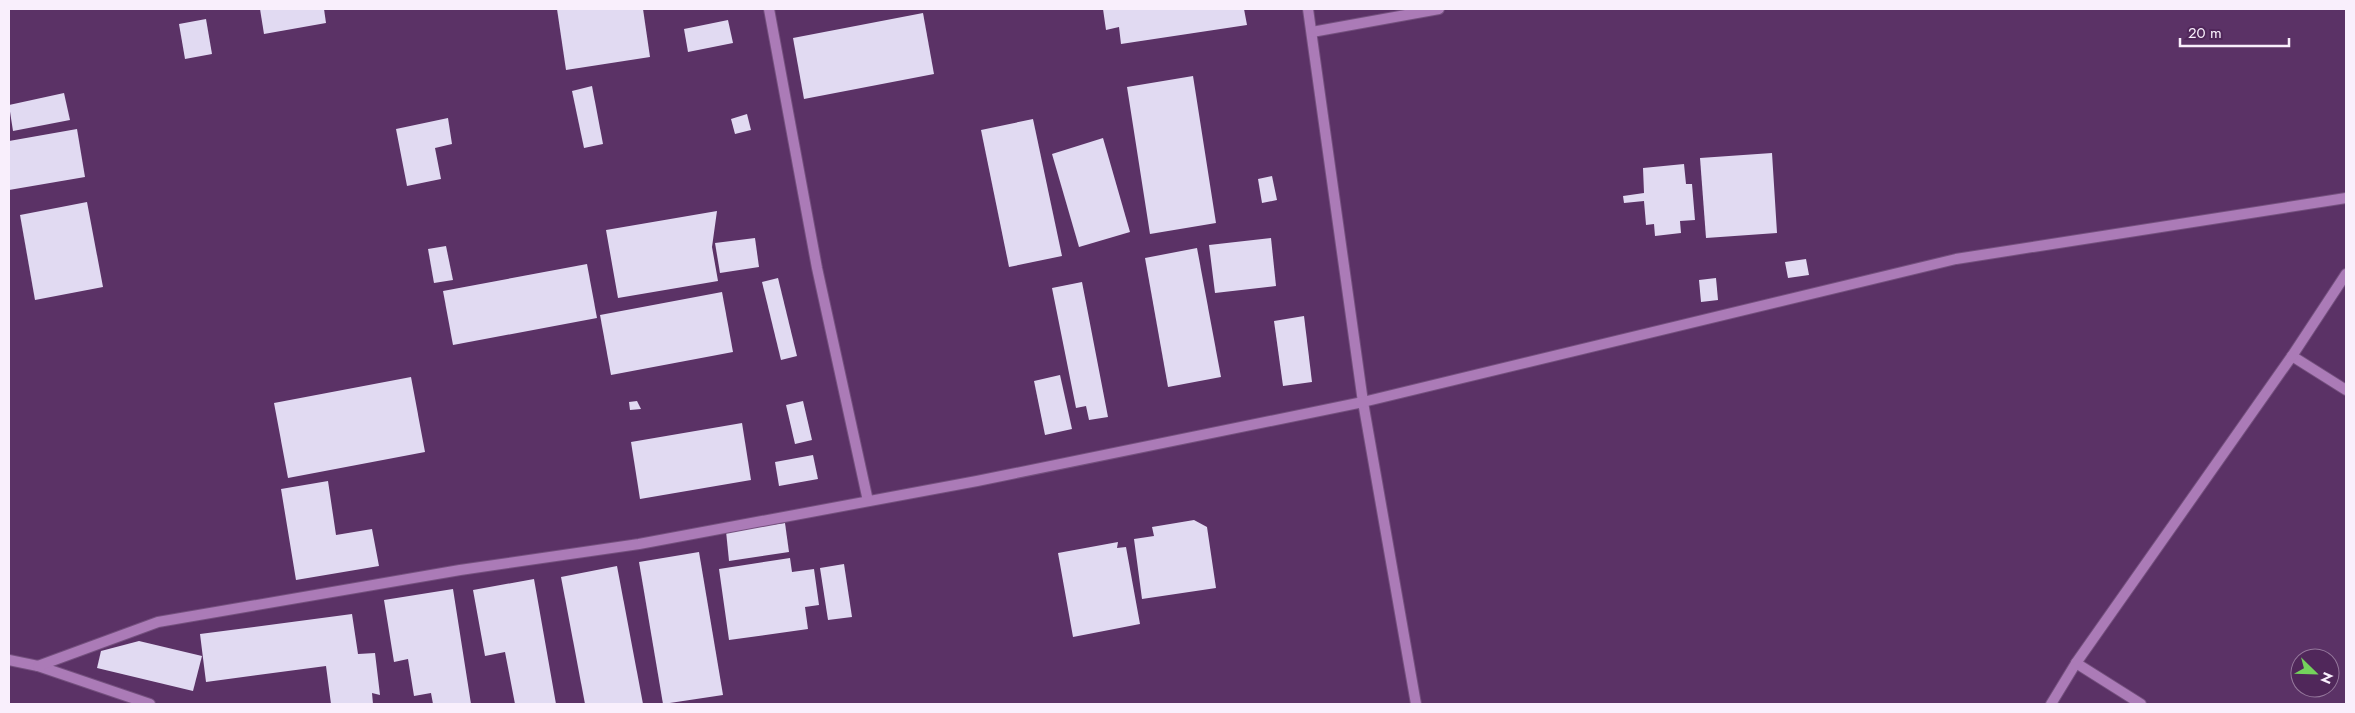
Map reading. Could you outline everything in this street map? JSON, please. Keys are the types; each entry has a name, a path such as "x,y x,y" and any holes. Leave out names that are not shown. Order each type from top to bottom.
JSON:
{"street":[{"path":"769,9 817,268 868,501"},
{"path":"1308,9 1363,402 1416,704"},
{"path":"1312,32 1440,9"},
{"path":"38,666 158,622 460,570 640,544 986,479 1363,402 1956,259 2346,198"},
{"path":"2051,704 2076,664 2292,356 2346,274"},
{"path":"2292,356 2346,390"},
{"path":"9,660 38,666 150,704"},
{"path":"2076,664 2141,704"}],"building":[{"path":"260,9 324,9 326,23 264,34"},
{"path":"557,9 643,9 650,57 566,70"},
{"path":"1103,9 1244,9 1247,25 1121,44 1119,27 1106,30"},
{"path":"923,13 934,74 804,99 793,38"},
{"path":"206,19 212,54 185,59 179,24"},
{"path":"728,20 733,43 688,52 684,29"},
{"path":"1193,76 1216,223 1150,234 1127,87"},
{"path":"592,86 603,144 584,148 572,91"},
{"path":"64,93 70,120 13,131 9,105"},
{"path":"747,114 751,130 735,134 731,119"},
{"path":"448,118 452,144 435,148 441,179 407,186 396,129"},
{"path":"1033,119 1062,256 1009,267 981,130"},
{"path":"77,129 85,177 9,190 9,141"},
{"path":"1103,138 1130,232 1079,247 1052,154"},
{"path":"1772,153 1777,233 1706,238 1700,158"},
{"path":"1684,164 1686,184 1692,184 1695,220 1680,221 1681,233 1655,236 1654,224 1646,225 1644,201 1624,203 1623,196 1644,193 1643,168"},
{"path":"1272,176 1277,200 1262,203 1258,179"},
{"path":"87,202 103,287 35,300 20,215"},
{"path":"717,211 712,247 718,281 618,298 606,230"},
{"path":"755,238 759,267 720,273 715,243"},
{"path":"1271,238 1276,286 1215,293 1209,245"},
{"path":"446,246 453,280 434,283 428,249"},
{"path":"1197,248 1221,377 1168,387 1145,258"},
{"path":"1806,259 1809,275 1788,278 1785,262"},
{"path":"587,264 597,318 453,345 443,291"},
{"path":"778,278 797,356 781,360 762,282"},
{"path":"1716,278 1718,300 1701,302 1699,280"},
{"path":"1082,282 1108,417 1089,420 1086,406 1076,408 1052,288"},
{"path":"722,292 733,352 611,375 600,315"},
{"path":"1304,316 1312,382 1283,386 1274,321"},
{"path":"1060,375 1072,429 1045,435 1034,381"},
{"path":"411,377 425,452 288,478 274,403"},
{"path":"637,401 641,409 630,410 629,402"},
{"path":"803,401 812,440 795,444 786,405"},
{"path":"742,423 751,480 640,499 631,442"},
{"path":"813,455 818,479 779,486 775,462"},
{"path":"328,481 336,535 372,529 379,566 296,580 281,489"},
{"path":"1194,520 1207,527 1216,588 1142,599 1134,539 1154,536 1152,527"},
{"path":"785,523 789,552 729,561 726,531"},
{"path":"1118,542 1117,548 1126,547 1140,624 1073,637 1058,553"},
{"path":"699,552 723,695 663,704 639,562"},
{"path":"790,558 792,572 814,569 819,605 805,607 808,629 729,640 719,569"},
{"path":"844,564 852,617 828,620 820,568"},
{"path":"617,566 643,704 585,704 561,577"},
{"path":"534,579 556,704 515,704 505,652 485,656 473,590"},
{"path":"453,589 471,704 433,704 431,693 414,696 408,659 394,662 384,600"},
{"path":"352,614 358,654 375,653 380,695 372,693 373,704 331,704 326,666 206,682 200,634"},
{"path":"139,641 202,656 193,691 97,668 101,651"}]}
